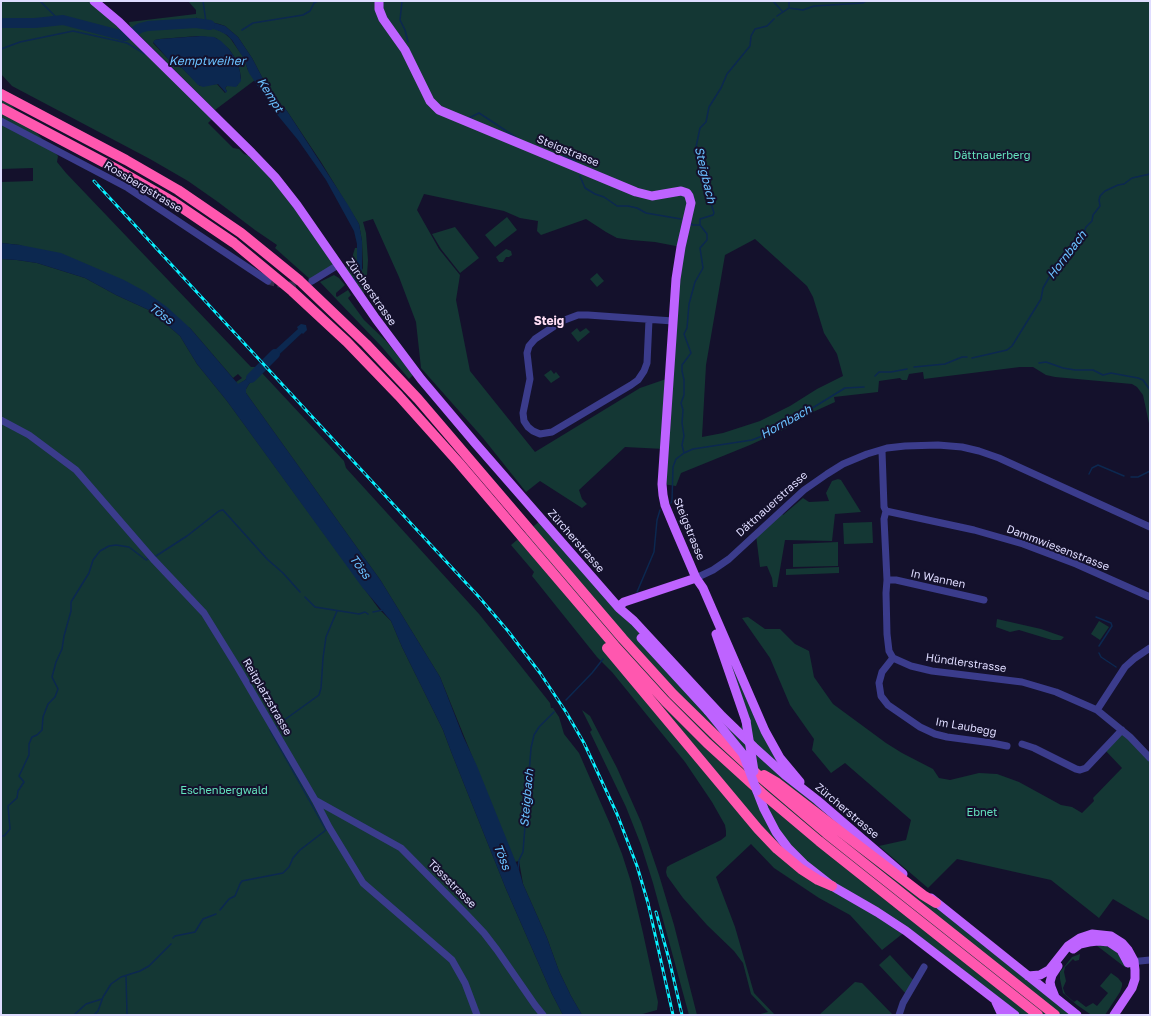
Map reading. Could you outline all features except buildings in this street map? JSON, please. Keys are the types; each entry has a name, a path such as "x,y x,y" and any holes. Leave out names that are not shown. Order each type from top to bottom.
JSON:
{"highway":[{"path":"1,94 139,167 192,198 253,242 312,291 418,398 468,455 591,602 643,661 704,725 747,766 826,833 1056,1015"},
{"path":"1,108 120,171 178,205 234,243 281,281 336,331 399,396 459,463 561,585 660,696 740,774 825,846 1038,1015"},
{"path":"561,585 590,628 758,829 801,869 818,880 832,886"},
{"path":"747,766 776,782 923,895 936,903"}],"main road":[{"name":"Zürcherstrasse","path":"94,1 108,11 265,165 297,205 346,278 385,332 435,396 618,608 630,625 708,711 743,754 764,808 776,832 788,848 804,864 832,886 896,924 1016,1015"},
{"name":"Steigstrasse","path":"379,1 379,9 383,19 405,50 430,101 439,110 636,192 652,196 681,191 690,196 691,203 678,262 662,484 663,495 668,513 696,578 703,588 771,742 787,766 817,800"},
{"name":"Steigstrasse","path":"696,578 698,590 714,626 746,721 757,791"},
{"name":"Dättnauerstrasse","path":"618,608 624,602 696,578"},
{"name":"Zürcherstrasse","path":"618,608 634,621 738,731 785,775 817,800 936,903 1077,1015"},
{"path":"1028,976 1040,975 1049,970 1073,942 1080,938 1092,934 1106,935 1118,940 1128,950 1135,970 1135,979 1132,988 1127,993 1114,1015"},
{"path":"1055,998 1050,987 1052,975 1069,953 1080,944 1098,941 1109,942 1121,950 1131,962"},
{"path":"996,1000 1002,1015"}],"street":[{"name":"Rossbergstrasse","path":"1,122 128,188 268,281"},
{"path":"312,281 338,265"},
{"path":"649,320 647,363 643,373 635,382 552,432 540,434 528,427 524,421 523,413 530,383 526,356 528,348 531,343 558,323 574,316 588,315 673,321"},
{"name":"Reitplatzstrasse","path":"1,420 29,435 76,470 153,559 204,612 363,883 452,960 465,983 477,1015"},
{"name":"Dättnauerstrasse","path":"696,578 713,570 729,559 804,490 821,478 850,461 887,448 938,445 979,451 1006,461 1150,527"},
{"path":"882,451 884,507 886,511 884,515 887,580 887,634 889,651 893,658"},
{"name":"Dammwiesenstrasse","path":"886,511 974,530 1023,544 1068,561 1150,596"},
{"name":"In Wannen","path":"887,580 896,580 984,600"},
{"path":"1097,710 1125,667 1150,648"},
{"name":"Hündlerstrasse","path":"893,658 911,666 932,671 996,678 1038,686 1062,694 1097,710 1122,730 1150,758"},
{"name":"Im Laubegg","path":"893,658 882,672 879,683 881,696 888,705 920,727 935,734 1007,746"},
{"path":"1022,744 1034,748 1080,770 1086,768 1122,730"},
{"name":"Tössstrasse","path":"315,800 401,848 484,933 543,1015"},
{"path":"1131,962 1150,960"},
{"path":"899,1015 903,1003 924,967"}],"green space":[{"path":"1,1 94,1 104,14 215,116 208,123 233,148 239,149 244,154 250,156 252,153 338,265 312,281 275,248 277,245 188,181 150,159 12,86 1,74"},
{"name":"Dättnauerberg","path":"188,1 1150,1 1150,428 1143,395 1137,387 1132,384 1055,377 1046,375 1033,367 1020,367 924,379 923,372 909,374 907,380 902,380 900,378 879,381 878,392 834,397 835,402 813,412 785,429 681,473 676,486 662,484 664,449 625,447 579,490 582,499 587,504 582,508 540,481 526,492 483,438 421,368 416,322 399,277 373,219 363,222 366,233 368,260 364,294 356,283 363,268 362,241 359,224 321,162 287,111 271,94 252,58 238,37 225,26 197,19 196,17 196,27 216,29 230,38 244,58 248,70 255,80 215,110 130,26 129,22 196,14 196,10","holes":["198,36 216,38 229,49 237,61 240,72 241,78 237,86 227,86 225,88 227,91 225,93 217,84 200,86 182,68 171,62 153,43 155,40 160,39","424,194 504,211 520,218 538,221 537,231 541,235 586,219 617,238 655,242 681,247 669,378 640,388 535,452 470,371 456,300 460,275 439,249 417,210","755,239 807,286 813,297 824,333 837,354 843,376 760,421 723,433 702,437 706,365 725,255"]},
{"path":"1,94 58,156 57,162 66,173 251,367 257,367 245,380 237,384 236,382 242,378 238,374 233,378 190,328 20,245 1,243 1,182 33,181 33,168 1,169"},
{"path":"507,217 517,230 495,247 485,235"},
{"path":"455,227 479,258 460,273 441,249 432,234"},
{"path":"355,248 357,248 357,270 356,276 353,278 345,268 352,258"},
{"path":"506,249 511,251 512,255 506,257 503,262 499,262 496,257"},
{"name":"Eschenbergwald","path":"1,259 37,263 85,278 116,295 151,311 180,336 197,364 227,401 379,609 391,621 402,647 443,730 506,889 552,994 563,1015 1,1015"},
{"path":"597,273 604,281 597,287 590,279"},
{"path":"334,275 345,285 336,293 336,296 337,297 348,290 351,295 348,298 364,320 386,341 413,375 409,379 382,347 320,282"},
{"path":"577,328 580,332 586,328 590,332 578,342 571,333"},
{"path":"551,370 554,374 556,372 560,377 551,383 544,375"},
{"path":"261,371 344,461 346,468 479,614 550,703 551,708 553,708 559,717 564,734 579,753 622,854 631,882 643,933 658,1002 657,1010 639,1015 582,1015 559,971 547,938 523,884 519,861 515,862 440,677 381,581 246,393 246,389 249,384"},
{"path":"838,479 841,480 861,512 835,514 832,541 785,540 777,587 773,587 772,578 767,566 760,567 756,535 781,511 783,515 803,498 809,502 829,501 826,493 832,481"},
{"path":"541,520 738,731 745,721 716,634 765,731 800,782 898,870 1077,1015 1015,1015 906,931 882,950 850,915 819,898 774,868 751,844 716,877 735,927 754,993 775,1015 757,1015 768,1012 751,994 743,963 734,951 707,925 683,898 667,876 666,872 667,867 670,865 721,840 726,836 725,825 712,802 685,762 612,672 597,657 532,576 534,572 511,545"},
{"path":"872,522 873,543 844,544 843,523"},
{"path":"838,542 838,566 793,567 793,544"},
{"path":"839,567 839,573 786,575 786,569"},
{"name":"Ebnet","path":"748,617 765,629 780,629 795,644 809,651 814,677 833,704 886,743 933,769 939,778 950,780 979,773 997,774 1019,782 1061,805 1072,807 1082,813 1094,801 1093,798 1122,768 1104,749 1122,730 1150,758 1150,921 1113,899 1099,918 1051,880 957,859 928,888 879,846 906,840 911,820 845,763 831,773 812,750 814,739 790,705 770,658 742,618"},
{"path":"997,619 1041,629 1064,637 1061,640 1052,640 1019,630 1010,632 996,627"},
{"path":"1099,621 1109,627 1100,640 1091,634"},
{"path":"582,710 590,716 617,768 641,822 674,925 697,1015 689,1015 653,883 641,845 626,807 590,732 592,730"},
{"path":"1096,945 1106,946 1116,951 1126,968"},
{"path":"1080,954 1079,960 1075,961 1073,959 1065,967 1064,972 1066,981 1063,988 1065,994 1074,1002 1077,1000 1086,1007 1093,1003 1097,1006 1108,993 1100,986 1111,973 1118,978 1122,983 1122,986 1120,992 1105,1015 1090,1014 1077,1005 1063,993 1060,972 1072,957"},
{"path":"890,955 915,982 907,995 879,965"},
{"path":"855,982 862,983 893,1015 819,1015"}],"water":[{"path":"197,19 225,26 238,37 252,58 271,94 287,111 348,205 359,224 362,241 362,275 356,283 353,278 356,275 357,267 357,244 354,231 326,180 298,140 275,112 249,73 244,59 232,40 227,35 219,31 207,27 197,26"},
{"name":"Kemptweiher","path":"201,36 214,37 221,41 229,49 237,61 241,81 236,87 227,86 225,88 227,91 226,93 218,84 203,87 198,85 182,68 171,62 153,42 160,39"},
{"name":"Töss","path":"1,243 61,253 124,280 146,292 167,307 190,328 238,384 245,380 257,367 261,371 249,384 246,389 246,393 381,581 440,677 519,870 523,884 547,938 559,971 582,1015 563,1015 552,994 506,889 443,730 402,647 391,621 362,587 227,401 197,364 180,336 151,311 116,295 85,278 37,263 1,259"},
{"path":"301,324 306,325 307,330 268,365 264,360 298,329 297,327"}],"waterway":[{"path":"40,1 59,20"},
{"path":"203,1 206,22"},
{"path":"242,30 253,23 303,15 310,11 314,3 318,1"},
{"path":"402,1 400,20 405,30 408,42"},
{"path":"773,1 782,11"},
{"path":"789,1 789,7"},
{"path":"777,16 789,8 803,10 814,6 863,3 866,1"},
{"name":"Steigbach","path":"684,453 682,445 684,436 682,423 683,410 681,403 684,395 682,365 691,353 684,334 687,328 689,304 695,282 703,268 700,248 707,240 707,234 700,225 700,219 713,215 714,213 704,181 704,172 696,147 700,128 706,122 709,107 721,88 727,74 750,46 751,36 755,29 767,26 774,19"},
{"name":"Kempt","path":"1,23 35,23 63,20 124,36 129,35 140,28 148,26 196,23 210,25"},
{"path":"1,49 20,42 73,31 127,43 145,54"},
{"path":"469,118 479,113 517,138"},
{"path":"563,156 576,161"},
{"name":"Hornbach","path":"972,358 1007,350 1012,346 1041,299 1043,288 1050,276 1058,269 1063,258 1071,252 1074,242 1083,235 1086,227 1092,221 1093,215 1100,206 1100,196 1105,191 1124,184 1132,178 1150,174"},
{"path":"580,176 585,188 604,197 617,206 628,206 637,208 646,213 681,219"},
{"path":"691,224 700,225"},
{"name":"Kempt","path":"251,378 275,354"},
{"name":"Hornbach","path":"914,367 945,364 962,357 967,357"},
{"path":"1039,363 1046,362 1063,368 1075,370 1093,370 1103,375 1111,373 1138,378 1143,380 1150,390"},
{"name":"Hornbach","path":"875,376 879,372 891,372 907,369"},
{"name":"Hornbach","path":"671,503 673,467 676,459 684,453 693,449 752,440 775,431 845,388 864,387"},
{"path":"1089,474 1092,468 1098,465 1124,476"},
{"path":"1131,477 1138,477 1150,471"},
{"path":"156,556 187,536 219,511 223,510 267,559 283,573 300,592"},
{"name":"Steigbach","path":"637,592 654,552 657,520 660,510"},
{"path":"1,836 4,836 10,829 8,806 17,798 18,791 24,782 19,776 29,755 29,744 32,737 37,735 42,730 43,717 48,704 55,697 58,689 52,677 56,662 62,649 71,611 71,602 89,573 93,560 100,551 109,546 116,545 129,547 146,560 148,559"},
{"path":"305,597 315,607 359,614 365,612 368,614"},
{"path":"373,612 383,610"},
{"path":"276,726 319,695 326,637 337,611"},
{"path":"1096,617 1111,623 1112,626 1099,646"},
{"path":"1099,653 1101,657 1116,667"},
{"name":"Steigbach","path":"566,700 592,673 603,659"},
{"name":"Steigbach","path":"518,869 519,860 523,852 531,748 534,735 539,727 554,712"},
{"path":"220,910 229,899 235,896 242,881 283,873 289,867 293,858 300,850 326,830 270,730"},
{"path":"173,938 175,936 195,932 203,919 216,914"},
{"path":"94,1015 98,1011 103,997 111,984 121,977 140,971 149,966 171,944"},
{"path":"126,976 127,1014"},
{"path":"74,1015 86,1004 102,999"}],"tunnel":[{"path":"268,281 292,285 312,281"}],"railway":[{"path":"94,181 479,597 508,631 540,673 566,712 584,743 617,814 637,866 648,903 673,1015"},
{"path":"656,912 682,1015"}],"district":[{"name":"Steig","path":"549,321"}]}
